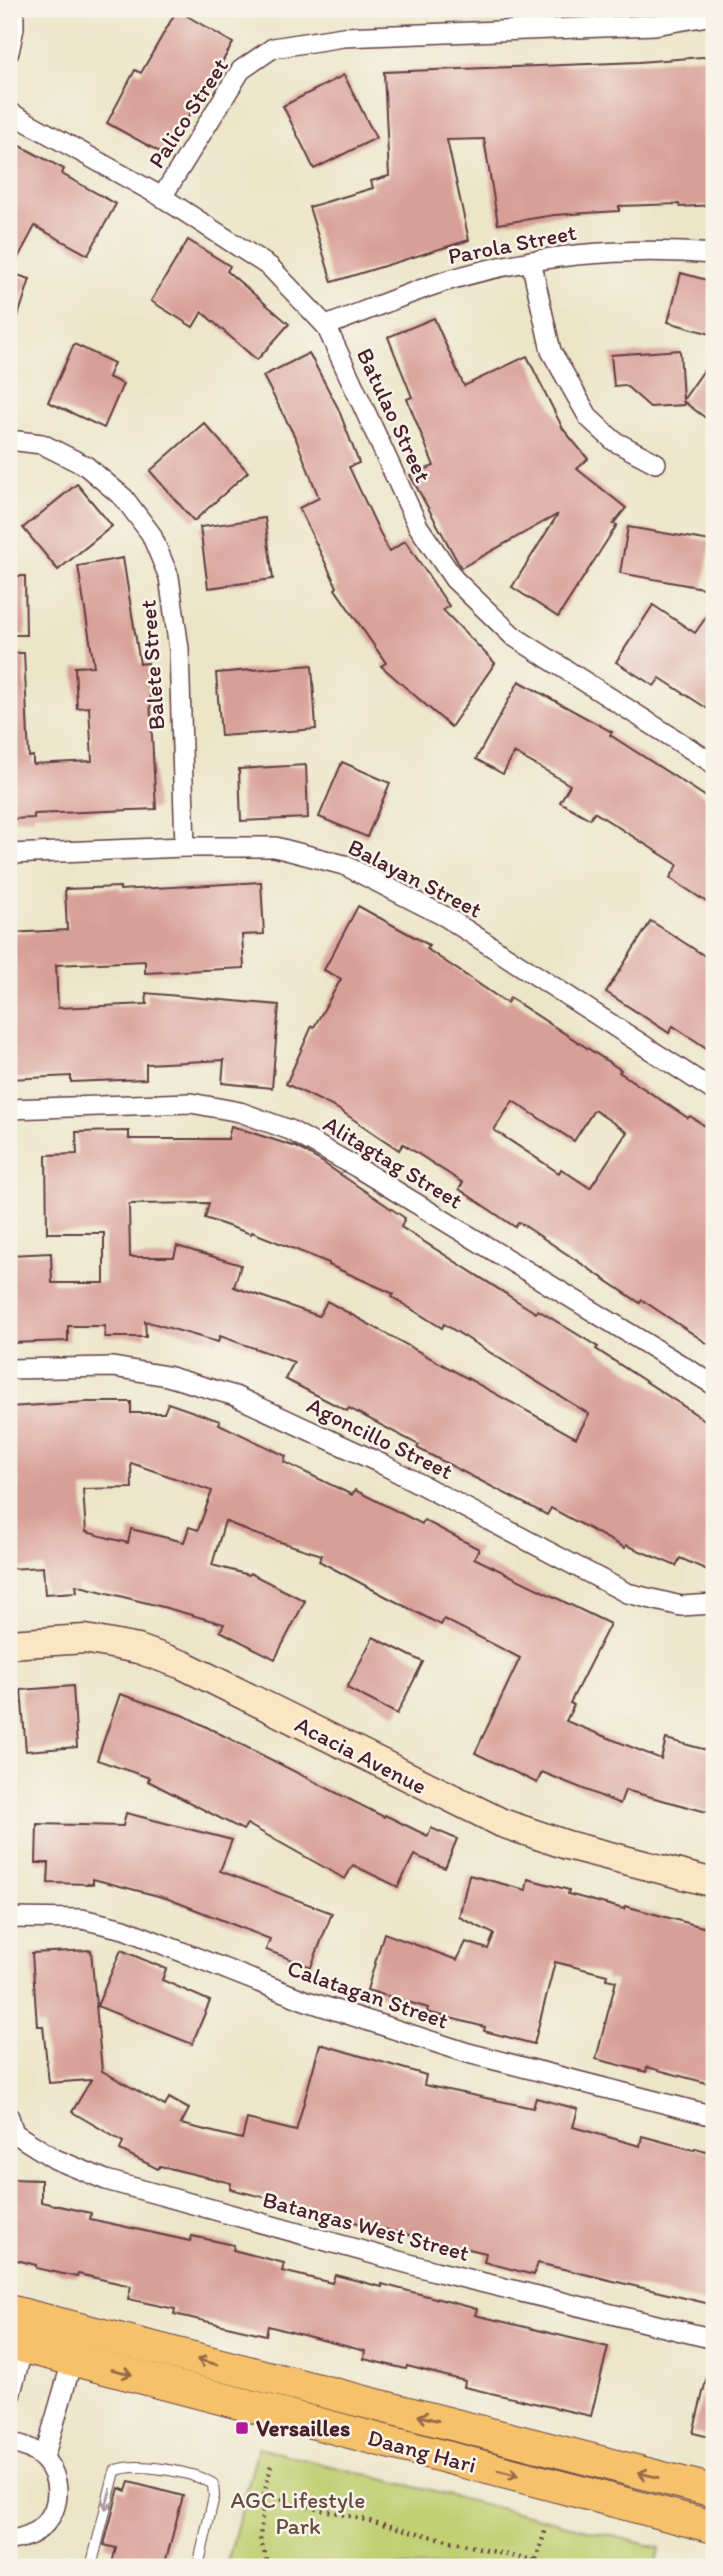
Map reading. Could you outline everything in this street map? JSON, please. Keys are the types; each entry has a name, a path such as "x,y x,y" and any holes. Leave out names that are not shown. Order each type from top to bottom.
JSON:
{"main road":[{"name":"Daang Hari","path":"18,2330 714,2491"},
{"name":"Daang Hari","path":"77,2345 714,2527"}],"street":[{"path":"9,52 14,28 14,9"},
{"name":"Palico Street","path":"162,197 241,70 273,48 343,37 655,25 714,15"},
{"name":"Batulao Street","path":"9,112 162,197 270,267 326,326 418,526 454,579 513,636 714,764"},
{"name":"Parola Street","path":"326,326 446,281 531,261 605,252 664,250 714,254"},
{"path":"531,261 551,351 589,418 614,442 656,463"},
{"name":"Balete Street","path":"9,440 42,444 86,466 124,498 150,534 169,577 179,649 185,847"},
{"name":"Balayan Street","path":"9,854 185,847 275,847 344,865 446,916 714,1091"},
{"name":"Alitagtag Street","path":"9,1109 191,1103 240,1112 290,1130 358,1168 714,1385"},
{"name":"Agoncillo Street","path":"9,1369 113,1367 167,1376 235,1396 382,1464 627,1593 681,1606 714,1604"},
{"name":"Acacia Avenue","path":"9,1644 85,1639 138,1649 183,1665 502,1823 567,1845 714,1883"},
{"name":"Calatagan Street","path":"9,1918 82,1919 124,1929 304,2000 468,2053 714,2116"},
{"name":"Batangas West Street","path":"12,2125 55,2160 106,2180 435,2271 714,2339"},
{"path":"9,2400 18,2330"},
{"path":"44,2458 77,2345"},
{"path":"9,2443 34,2450 44,2458 53,2471 58,2486 57,2502 51,2517 40,2529 10,2543"}],"lane":[{"path":"91,2567 115,2471 134,2466 177,2472 213,2484 214,2496 198,2567"}],"path":[{"path":"269,2567 260,2538 264,2496 272,2460"},
{"path":"264,2496 535,2565 546,2528"}],"green space":[{"name":"AGC Lifestyle Park","path":"258,2448 660,2548 655,2567 226,2567"}],"building":[{"path":"177,10 233,43 200,100 198,98 167,156 107,123 135,70 141,73"},
{"path":"714,56 714,205 619,206 619,211 554,215 498,224 484,139 447,140 469,240 332,282 309,207 373,188 371,181 389,176 384,72 639,62"},
{"path":"344,75 376,138 314,169 283,106"},
{"path":"9,140 64,169 62,174 116,204 88,255 35,226 10,273 30,279 13,332 9,332"},
{"path":"188,240 230,266 227,271 289,324 257,360 202,312 193,327 151,301"},
{"path":"681,273 714,282 714,335 668,322"},
{"path":"434,318 464,386 527,356 563,429 588,459 577,469 626,508 613,524 617,525 558,617 512,587 558,514 461,568 410,475 434,466 407,399 412,397 388,337"},
{"path":"74,344 114,363 108,377 123,384 104,428 48,402"},
{"path":"680,350 683,400 714,356 714,424 684,402 684,405 650,407 625,385 614,386 611,355"},
{"path":"309,353 338,408 359,463 349,467 389,552 405,541 449,606 443,610 495,663 451,727 381,666 386,663 335,589 337,587 299,508 319,498 296,439 263,376"},
{"path":"204,423 248,472 194,521 150,471"},
{"path":"77,484 112,526 58,570 23,528"},
{"path":"265,518 273,579 208,588 200,527"},
{"path":"628,527 711,541 703,588 620,573"},
{"path":"123,558 140,664 148,663 156,809 34,814 34,818 9,819 9,653 24,653 29,757 33,756 33,764 92,761 89,707 77,708 75,667 94,666 78,566"},
{"path":"9,576 25,576 26,635 9,635"},
{"path":"653,605 695,633 714,606 714,713 660,678 654,686 616,662"},
{"path":"312,665 316,729 221,736 216,673"},
{"path":"519,681 612,732 610,735 714,802 714,907 670,878 678,865 594,812 590,819 560,802 570,785 514,753 503,774 476,759"},
{"path":"342,762 390,783 367,837 319,817"},
{"path":"306,765 308,818 241,821 239,769"},
{"path":"261,882 264,934 242,935 244,968 145,973 145,961 56,965 58,1008 147,1004 146,993 279,1005 272,1088 222,1083 224,1060 146,1064 146,1079 71,1082 71,1076 9,1079 9,933 67,930 65,889 120,887 120,890"},
{"path":"358,906 429,945 427,949 507,1003 510,998 621,1070 619,1072 688,1118 690,1116 714,1132 714,1348 642,1300 640,1303 519,1222 515,1227 459,1189 463,1183 403,1144 399,1150 338,1109 286,1084 312,1026 314,1027 341,979 324,970","holes":["513,1101 574,1141 594,1110 627,1132 590,1188 561,1169 559,1173 494,1130"]},
{"path":"651,921 714,962 714,1053 673,1026 669,1033 606,992"},
{"path":"231,1126 296,1147 322,1162 405,1218 401,1227 536,1313 538,1310 598,1347 596,1349 714,1426 714,1573 680,1558 676,1566 626,1545 625,1548 551,1508 547,1515 417,1448 419,1445 349,1408 347,1411 285,1379 294,1362 220,1336 218,1342 145,1321 146,1337 105,1337 105,1326 68,1326 68,1341 9,1343 9,1255 51,1253 52,1283 104,1283 104,1233 47,1233 46,1155 77,1154 76,1132 129,1131 129,1139 228,1139","holes":["209,1203 205,1218 251,1234 252,1232 329,1263 394,1294 392,1297 442,1328 444,1324 589,1414 576,1438 327,1301 319,1316 234,1287 241,1265 177,1246 174,1257 130,1257 129,1204"]},
{"path":"131,1402 131,1413 164,1413 168,1403 220,1421 219,1424 286,1456 284,1462 352,1495 355,1490 422,1524 424,1520 479,1549 474,1558 610,1624 570,1703 574,1705 566,1721 661,1759 666,1739 714,1752 714,1814 625,1790 620,1804 542,1772 537,1783 475,1753 520,1658 444,1619 441,1625 385,1596 319,1561 322,1555 252,1533 225,1521 212,1565 249,1575 250,1573 305,1601 275,1659 220,1631 224,1624 76,1585 77,1592 45,1594 43,1567 9,1569 9,1407","holes":["131,1463 212,1491 198,1530 189,1527 184,1542 131,1529 128,1543 86,1532 83,1489 132,1488"]},
{"path":"373,1637 423,1662 397,1714 347,1688"},
{"path":"73,1686 77,1747 26,1751 21,1690"},
{"path":"120,1694 185,1716 384,1817 385,1815 428,1836 431,1828 457,1839 445,1868 414,1855 398,1887 353,1865 345,1879 247,1824 243,1830 148,1781 150,1778 97,1760"},
{"path":"126,1813 232,1840 220,1871 332,1913 311,1967 266,1950 270,1939 166,1898 93,1879 93,1884 48,1883 49,1863 36,1863 37,1824 123,1826"},
{"path":"469,1875 526,1890 528,1879 569,1890 568,1894 714,1930 714,2085 647,2067 646,2072 596,2059 616,1981 606,1979 607,1975 555,1962 534,2044 484,2031 485,2027 427,2012 428,2008 367,1990 384,1933 457,1960 466,1942 488,1949 494,1934 459,1917"},
{"path":"91,1950 102,2071 165,2106 169,2098 189,2109 181,2124 242,2139 247,2119 296,2131 320,2044 426,2075 424,2085 533,2108 536,2098 578,2109 573,2127 640,2146 642,2136 714,2153 714,2305 538,2263 534,2275 484,2262 486,2253 333,2217 334,2214 230,2189 231,2183 160,2166 158,2169 120,2150 123,2142 72,2112 91,2080 49,2083 43,2026 37,2026 32,1953"},
{"path":"121,1950 166,1969 162,1980 210,2001 192,2044 97,2006"},
{"path":"9,2179 41,2180 41,2202 91,2213 90,2219 190,2241 192,2236 234,2245 233,2250 284,2263 282,2271 332,2283 335,2275 382,2287 382,2284 477,2309 475,2315 608,2347 591,2416 464,2387 465,2381 407,2366 406,2369 364,2359 365,2351 268,2326 266,2335 174,2314 175,2309 128,2299 131,2286 36,2268 36,2265 9,2258"},
{"path":"707,2376 714,2377 714,2438 693,2433"},
{"path":"129,2482 183,2496 164,2567 111,2567 116,2548 104,2545 119,2488 126,2491"}],"place":[{"name":"Versailles","path":"242,2428"}]}
